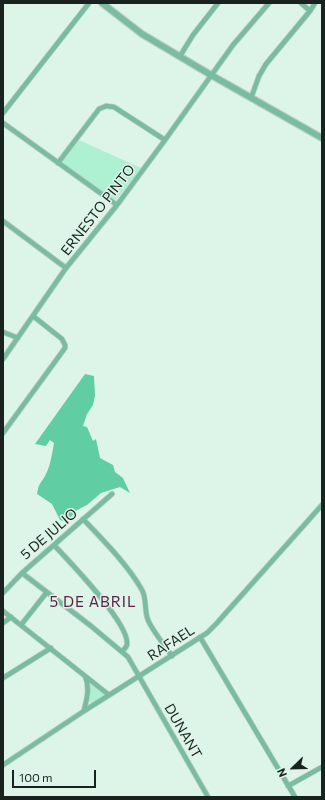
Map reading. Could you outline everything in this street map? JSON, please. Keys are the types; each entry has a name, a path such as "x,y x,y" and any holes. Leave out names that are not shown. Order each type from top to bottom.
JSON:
{"street":[{"path":"3,113 89,3"},
{"path":"102,3 142,34 322,138"},
{"path":"180,56 193,35 218,3"},
{"name":"ERNESTO PINTO","path":"3,359 66,268 117,205 233,45 269,3"},
{"path":"301,3 310,11"},
{"path":"251,98 259,76 266,64 315,3"},
{"path":"58,163 99,109 106,106 114,107 165,140"},
{"path":"3,123 117,205"},
{"path":"3,221 66,268"},
{"path":"3,433 64,351 65,344 62,339 33,316"},
{"path":"3,332 18,338"},
{"name":"5 DE JULIO","path":"3,592 22,573 112,494"},
{"name":"RAFAEL","path":"3,765 84,710 172,656 216,624 322,505"},
{"path":"83,519 118,557 142,590 145,597 148,621 172,656"},
{"path":"54,545 109,608 118,622 127,642 126,648 122,652"},
{"name":"DUNANT","path":"22,573 128,657 138,677 208,797"},
{"path":"21,625 46,592"},
{"path":"3,611 109,694"},
{"path":"3,623 11,617"},
{"path":"200,637 295,797"},
{"path":"3,678 51,648"},
{"path":"84,675 88,686 84,710"},
{"path":"288,786 322,767"}],"green space":[{"path":"79,140 141,168 116,200 112,199 63,163 63,160"},
{"path":"85,374 94,376 95,396 93,405 87,414 83,426 87,427 93,441 96,439 100,458 113,465 115,472 123,478 130,493 120,487 101,493 87,505 77,510 66,522 60,520 52,504 37,494 39,485 49,466 54,443 50,440 46,446 35,444"},
{"path":"92,684 104,694 92,703 89,702 90,685"}],"district":[{"name":"5 DE ABRIL","path":"93,602"}]}
